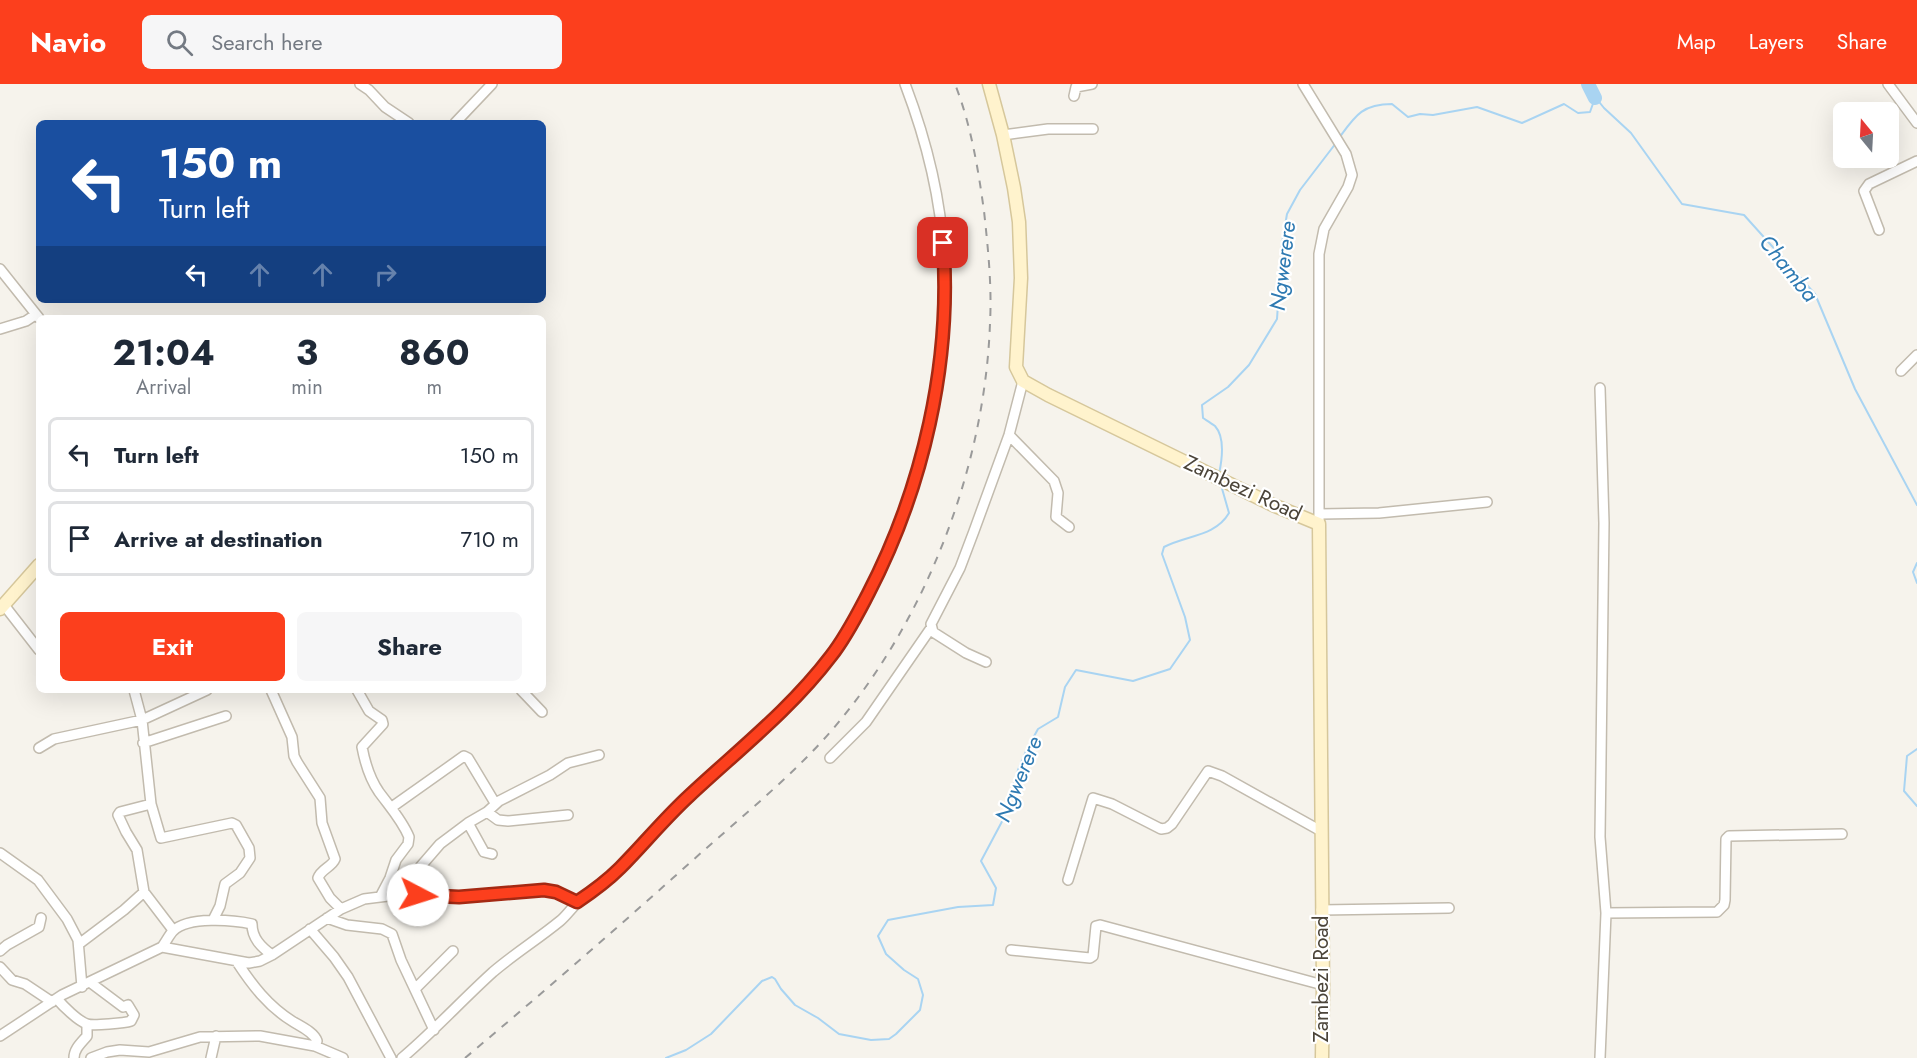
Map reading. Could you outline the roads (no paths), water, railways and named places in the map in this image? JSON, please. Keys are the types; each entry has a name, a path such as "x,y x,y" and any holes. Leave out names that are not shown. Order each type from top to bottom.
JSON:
{"main road":[{"path":"989,84 1004,135 1018,222 1021,278 1016,367 1023,381"},
{"name":"Zambezi Road","path":"1023,381 1273,505 1320,519 1322,1058"},
{"path":"2,607 36,568"}],"street":[{"path":"360,84 385,107 404,120"},
{"path":"458,120 492,84"},
{"path":"402,1058 494,972 563,919 577,902 619,869 679,806 787,707 832,655 856,618 890,549 907,504 938,381 944,321 944,260 941,226 925,147 905,84"},
{"path":"1074,96 1076,87 1092,84"},
{"path":"1303,84 1346,154 1352,175 1351,182 1324,229 1318,254 1320,519 1487,502"},
{"path":"1888,84 1917,123"},
{"path":"1004,135 1048,129 1093,129"},
{"path":"1879,230 1864,190 1865,187 1917,161"},
{"path":"0,269 36,315"},
{"path":"0,329 36,316"},
{"path":"1901,371 1917,355"},
{"path":"830,758 866,722 931,628 960,568 1009,435 1023,381"},
{"path":"1600,388 1604,523 1600,837 1606,913 1600,1058"},
{"path":"1009,435 1054,481 1058,493 1056,517 1069,528"},
{"path":"2,607 36,639"},
{"path":"931,628 933,632 958,648 986,662"},
{"path":"135,693 142,720 151,804 161,838 232,823 236,825 250,854 250,858 240,873 225,884 220,906 213,920"},
{"path":"39,748 54,740 142,720 200,693"},
{"path":"273,693 292,738 297,762 320,798 322,823 336,858 320,873 318,878 330,898 341,909"},
{"path":"359,693 369,711 382,720 383,724 362,747 374,784 408,832 409,840 396,860 380,897"},
{"path":"524,693 542,712"},
{"path":"144,743 226,716"},
{"path":"396,895 431,852 468,823 487,812 495,803 568,763 599,755"},
{"path":"392,807 464,756 468,758 495,803"},
{"path":"1068,880 1093,798 1113,804 1161,829 1167,828 1208,771 1222,776 1321,831"},
{"path":"151,804 120,812 118,815 137,850 144,892 174,930"},
{"path":"487,812 498,820 508,821 568,815"},
{"path":"468,823 484,852 492,854"},
{"path":"1606,913 1717,912 1724,905 1725,900 1725,839 1730,836 1842,834"},
{"path":"0,853 38,880 67,919 78,940 86,985 123,1007 128,1005 134,1016 131,1021 125,1023 87,1024 54,1000 25,984 12,980 0,967"},
{"path":"162,947 237,962 260,961 353,903 396,895 459,897 544,890 556,892 577,902"},
{"path":"79,944 119,915 144,892"},
{"path":"1321,910 1449,908"},
{"path":"0,951 39,927 41,918"},
{"path":"327,918 347,925 376,928 389,932 394,938 434,1030"},
{"path":"0,1036 54,1000 162,947 174,930 191,924 213,920 252,924 254,937 272,955"},
{"path":"1011,950 1090,958 1093,956 1096,926 1100,925 1323,985"},
{"path":"310,929 348,977 391,1058"},
{"path":"416,989 453,951"},
{"path":"237,962 266,1001 286,1018 315,1036 319,1058"},
{"path":"74,1058 76,1048 87,1036 87,1024"},
{"path":"211,1058 216,1036"},
{"path":"91,1058 107,1052 130,1050 149,1055 194,1038 216,1036 271,1037 318,1047 343,1058"}],"waterway":[{"name":"Ngwerere","path":"1588,84 1595,98"},
{"name":"Ngwerere","path":"1339,138 1360,113 1373,106 1392,104 1408,117 1477,107 1522,123 1564,104 1578,113 1590,112 1595,98"},
{"name":"Chamba","path":"1596,98 1631,133 1682,204 1744,215 1815,294 1855,389 1917,505"},
{"name":"Ngwerere","path":"1219,474 1222,456 1220,436 1215,426 1203,418 1202,405 1228,387 1249,365 1277,319 1282,243 1287,214 1300,190 1336,143"},
{"name":"Ngwerere","path":"666,1058 686,1050 711,1034 762,981 772,977 795,1005 818,1018 839,1034 871,1040 889,1039 920,1010 923,995 918,979 886,954 878,936 888,920 958,907 993,905 996,888 981,861 1006,814 1018,770 1027,749 1038,729 1058,717 1065,687 1076,670 1133,681 1170,669 1190,640 1185,617 1162,554 1164,547 1200,535 1223,521 1229,513 1221,485"},
{"name":"Chamba","path":"1917,563 1913,572 1917,583"},
{"name":"Chamba","path":"1917,749 1907,756 1904,791 1917,806"}],"railway":[{"path":"465,1058 614,930 802,762 832,730 866,687 896,641 922,591 944,540 963,486 986,377 990,323 989,267 982,195 970,131 955,84"}]}
